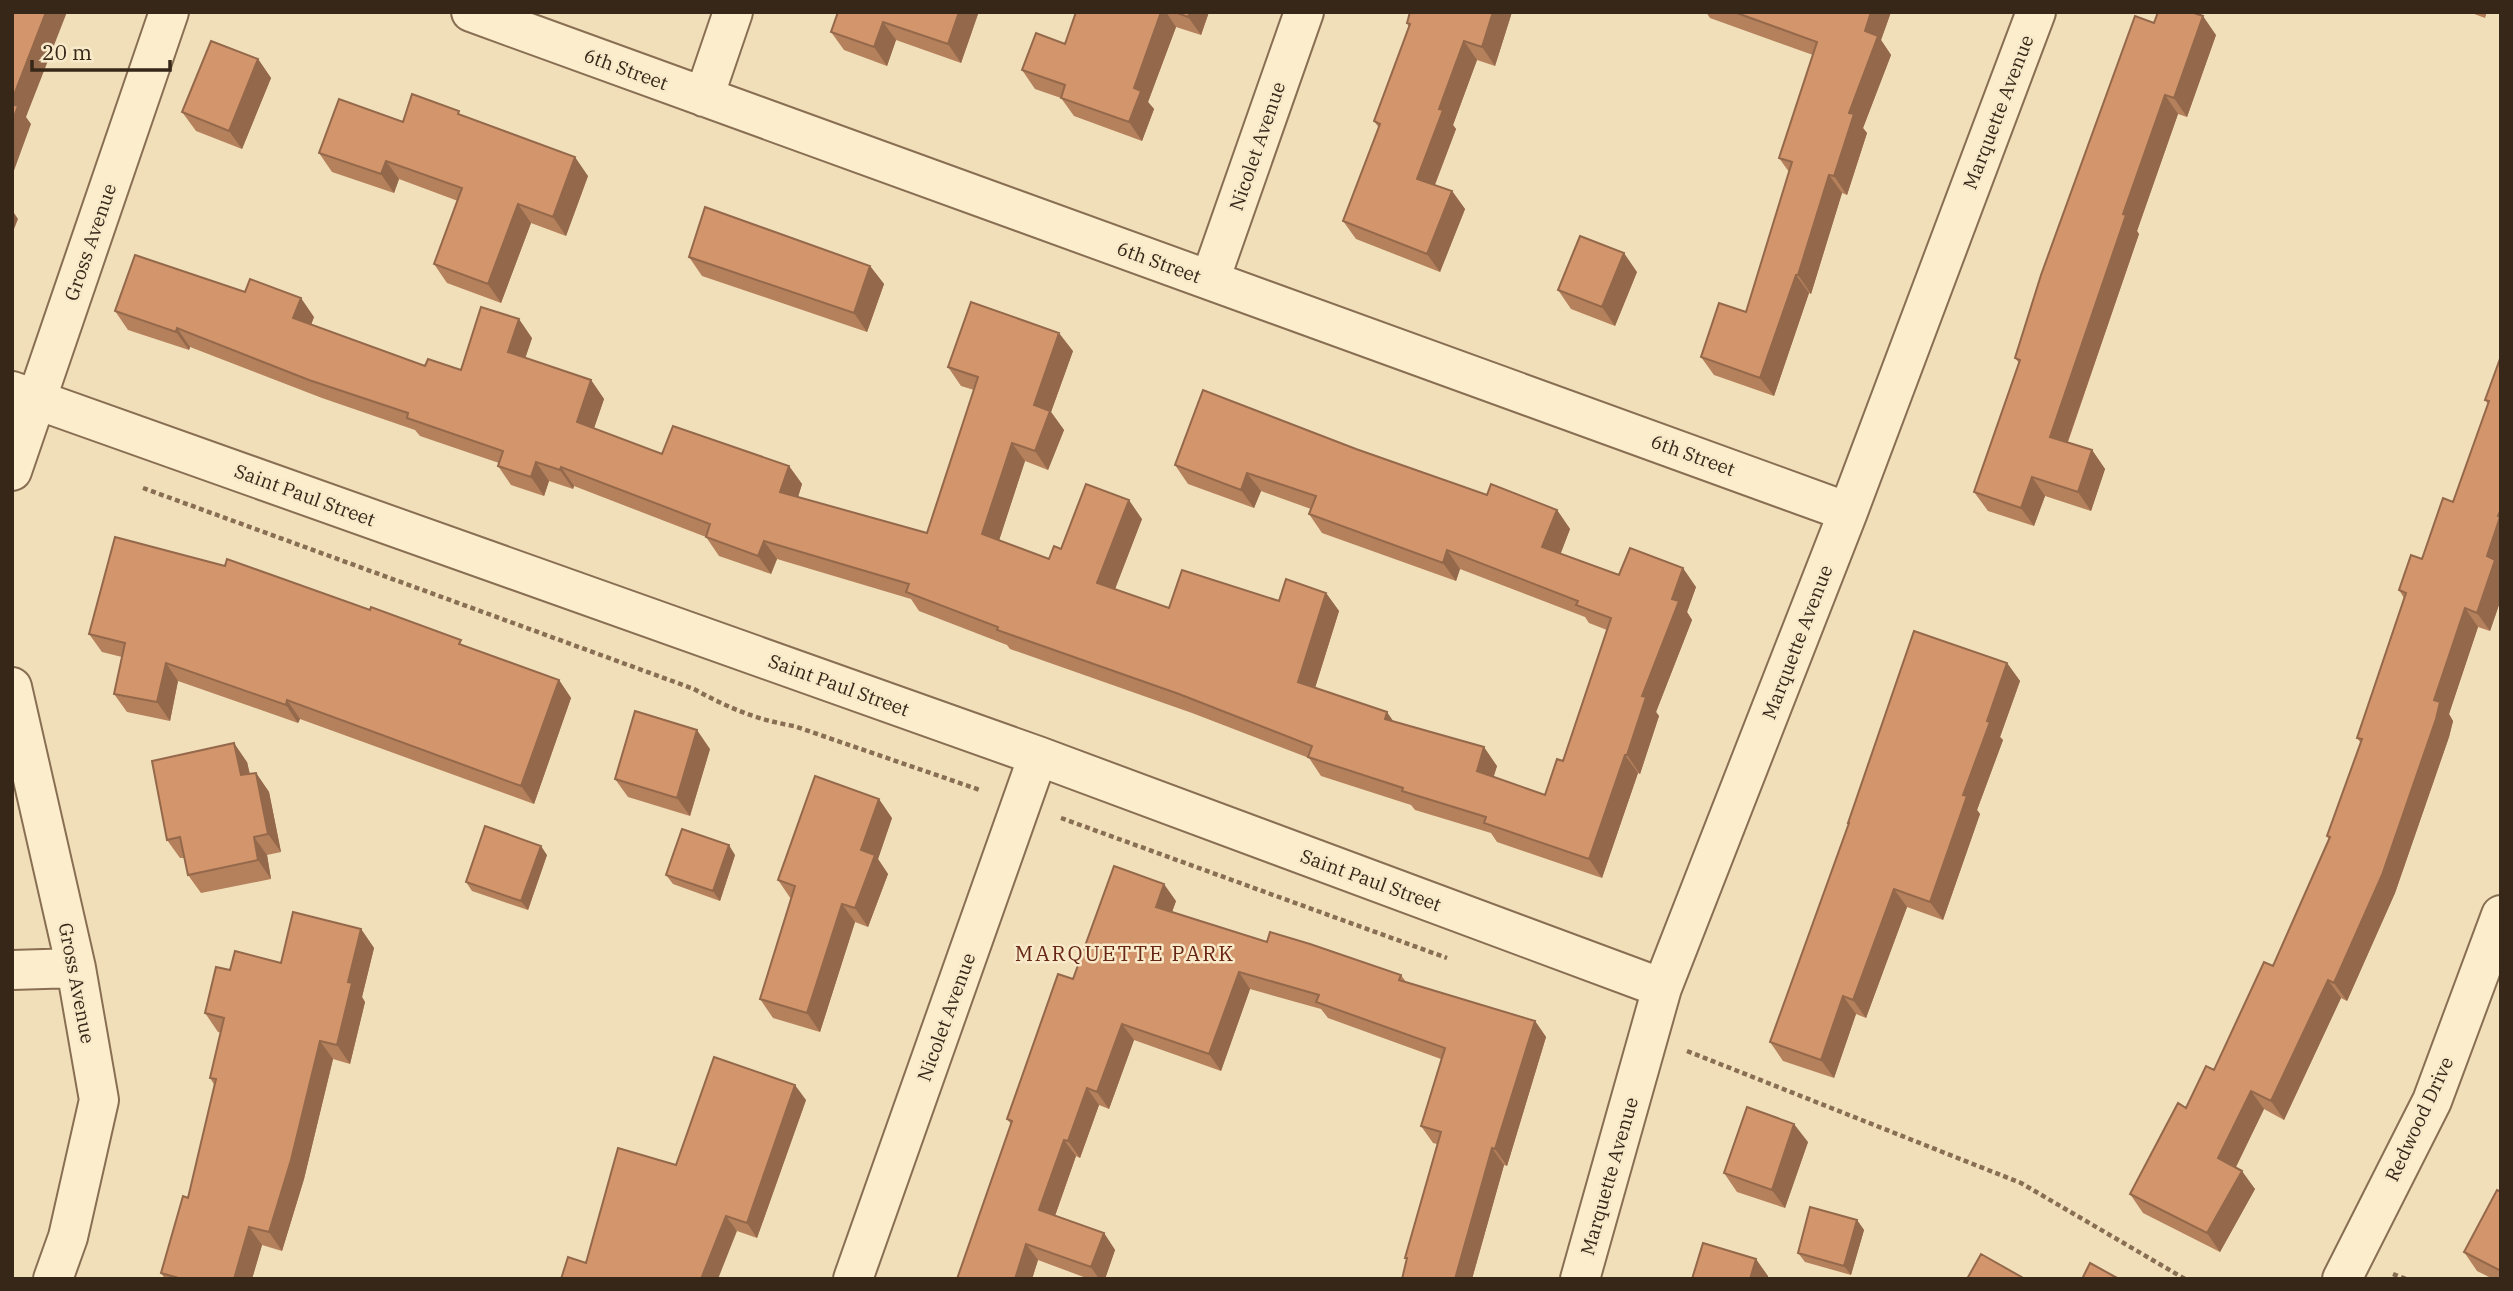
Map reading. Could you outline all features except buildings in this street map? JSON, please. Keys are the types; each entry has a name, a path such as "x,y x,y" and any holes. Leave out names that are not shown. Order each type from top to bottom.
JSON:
{"street":[{"name":"Gross Avenue","path":"12,471 24,395 169,12"},
{"name":"6th Street","path":"471,12 1848,512"},
{"path":"704,97 733,12"},
{"name":"Nicolet Avenue","path":"1210,280 1304,12"},
{"name":"Marquette Avenue","path":"1580,1279 1662,988 1848,512 2036,12"},
{"name":"Saint Paul Street","path":"24,395 1038,756 1662,988"},
{"name":"Gross Avenue","path":"12,687 76,968 99,1100 68,1237 54,1279"},
{"name":"Nicolet Avenue","path":"853,1279 1038,756"},
{"name":"Redwood Drive","path":"2342,1279 2432,1101 2501,915"},
{"path":"12,970 76,968"}],"path":[{"path":"139,486 694,689 725,706 756,718 794,726 1021,804 1452,960"},
{"path":"1649,1036 2021,1183 2185,1279"}],"district":[{"name":"MARQUETTE PARK","path":"1125,954"}]}
